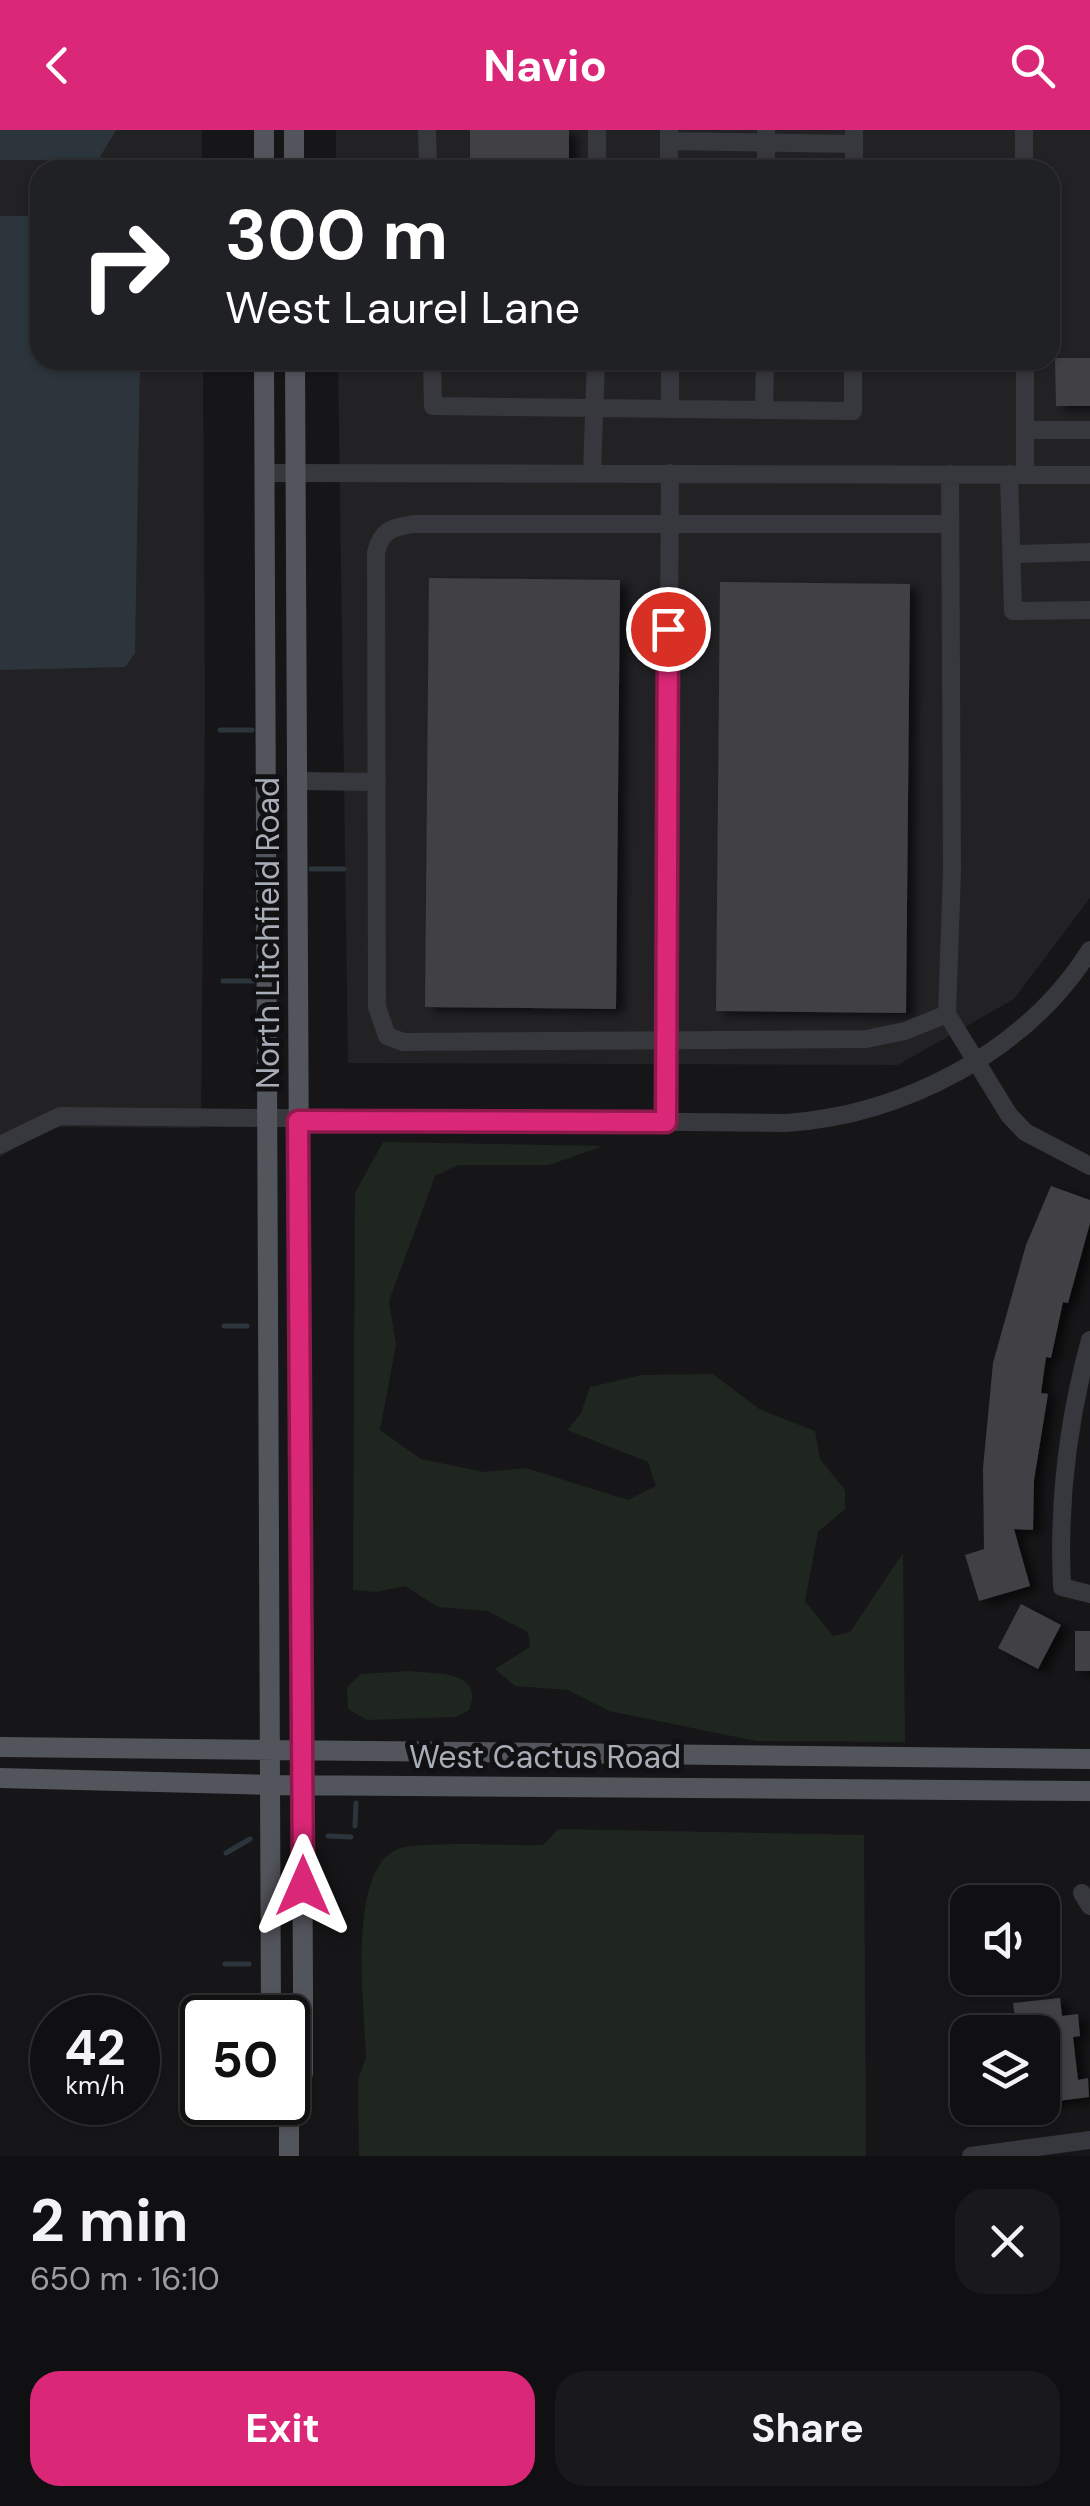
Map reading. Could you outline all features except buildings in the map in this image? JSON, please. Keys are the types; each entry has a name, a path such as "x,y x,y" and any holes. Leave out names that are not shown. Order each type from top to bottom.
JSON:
{"main road":[{"path":"264,130 264,160"},
{"path":"294,130 294,160"},
{"name":"North Litchfield Road","path":"264,370 271,1995"},
{"name":"North Litchfield Road","path":"295,370 303,1995"},
{"name":"West Cactus Road","path":"0,1747 272,1753 1090,1759"},
{"name":"West Cactus Road","path":"0,1778 272,1785 1090,1791"},
{"name":"North Litchfield Road","path":"289,2125 290,2156"}],"street":[{"path":"428,130 428,160"},
{"path":"597,130 597,160"},
{"path":"1024,130 1024,160"},
{"path":"668,136 854,137"},
{"path":"432,370 432,406 853,412 853,370"},
{"path":"592,473 596,370"},
{"path":"670,370 670,409"},
{"path":"764,370 764,410"},
{"path":"1025,370 1025,430 1017,474 1012,611 1090,610"},
{"path":"1025,430 1090,430"},
{"path":"265,472 1090,475"},
{"path":"666,1122 670,473"},
{"path":"950,474 952,871 947,1014 1009,1115 1025,1132 1090,1166"},
{"path":"947,1014 905,1031 866,1039 403,1042 387,1036 377,1007 376,553 380,537 392,528 413,524 950,524"},
{"path":"1012,554 1090,552"},
{"path":"297,781 376,782"},
{"path":"0,1145 60,1116 267,1121 786,1122 853,1114 944,1080 976,1060 1045,1007 1090,950"},
{"path":"1090,1340 1064,1472 1062,1587 1090,1594"},
{"path":"971,2156 1090,2140"}],"shaded area":[{"path":"0,130 202,130 202,160 30,160 30,370 203,370 201,1128 49,1127 0,1157"},
{"path":"0,130 116,130 98,160 0,160"},
{"path":"336,130 1090,130 1090,898 1014,999 898,1065 348,1063 338,370 1060,370 1060,160 336,160"},
{"path":"0,216 30,216 30,370 140,370 135,653 125,667 0,670"},
{"path":"383,1142 603,1146 549,1165 458,1165 435,1176 389,1301 396,1345 380,1430 421,1459 484,1472 526,1468 628,1500 656,1486 648,1462 567,1430 581,1413 590,1387 642,1375 713,1374 759,1409 815,1431 820,1459 845,1490 845,1509 818,1532 805,1601 833,1636 850,1632 903,1553 905,1742 756,1741 609,1711 568,1690 515,1686 495,1669 530,1647 528,1632 487,1611 438,1607 405,1586 376,1592 353,1590 355,1193"},
{"path":"361,1674 444,1674 464,1681 472,1697 469,1710 456,1717 367,1720 348,1709 347,1687"},
{"path":"558,1829 864,1835 866,2156 359,2156 358,2080 366,2058 362,1939 373,1878 386,1857 405,1847 543,1845"}],"waterway":[{"path":"220,730 252,730"},
{"path":"311,869 344,869"},
{"path":"223,981 253,981"},
{"path":"224,1326 247,1326"},
{"path":"355,1826 356,1803"},
{"path":"328,1836 351,1837"},
{"path":"226,1853 250,1839"},
{"path":"225,1964 249,1964"}],"route":[{"path":"303,1886 298,1121 666,1122 668,629"}]}
